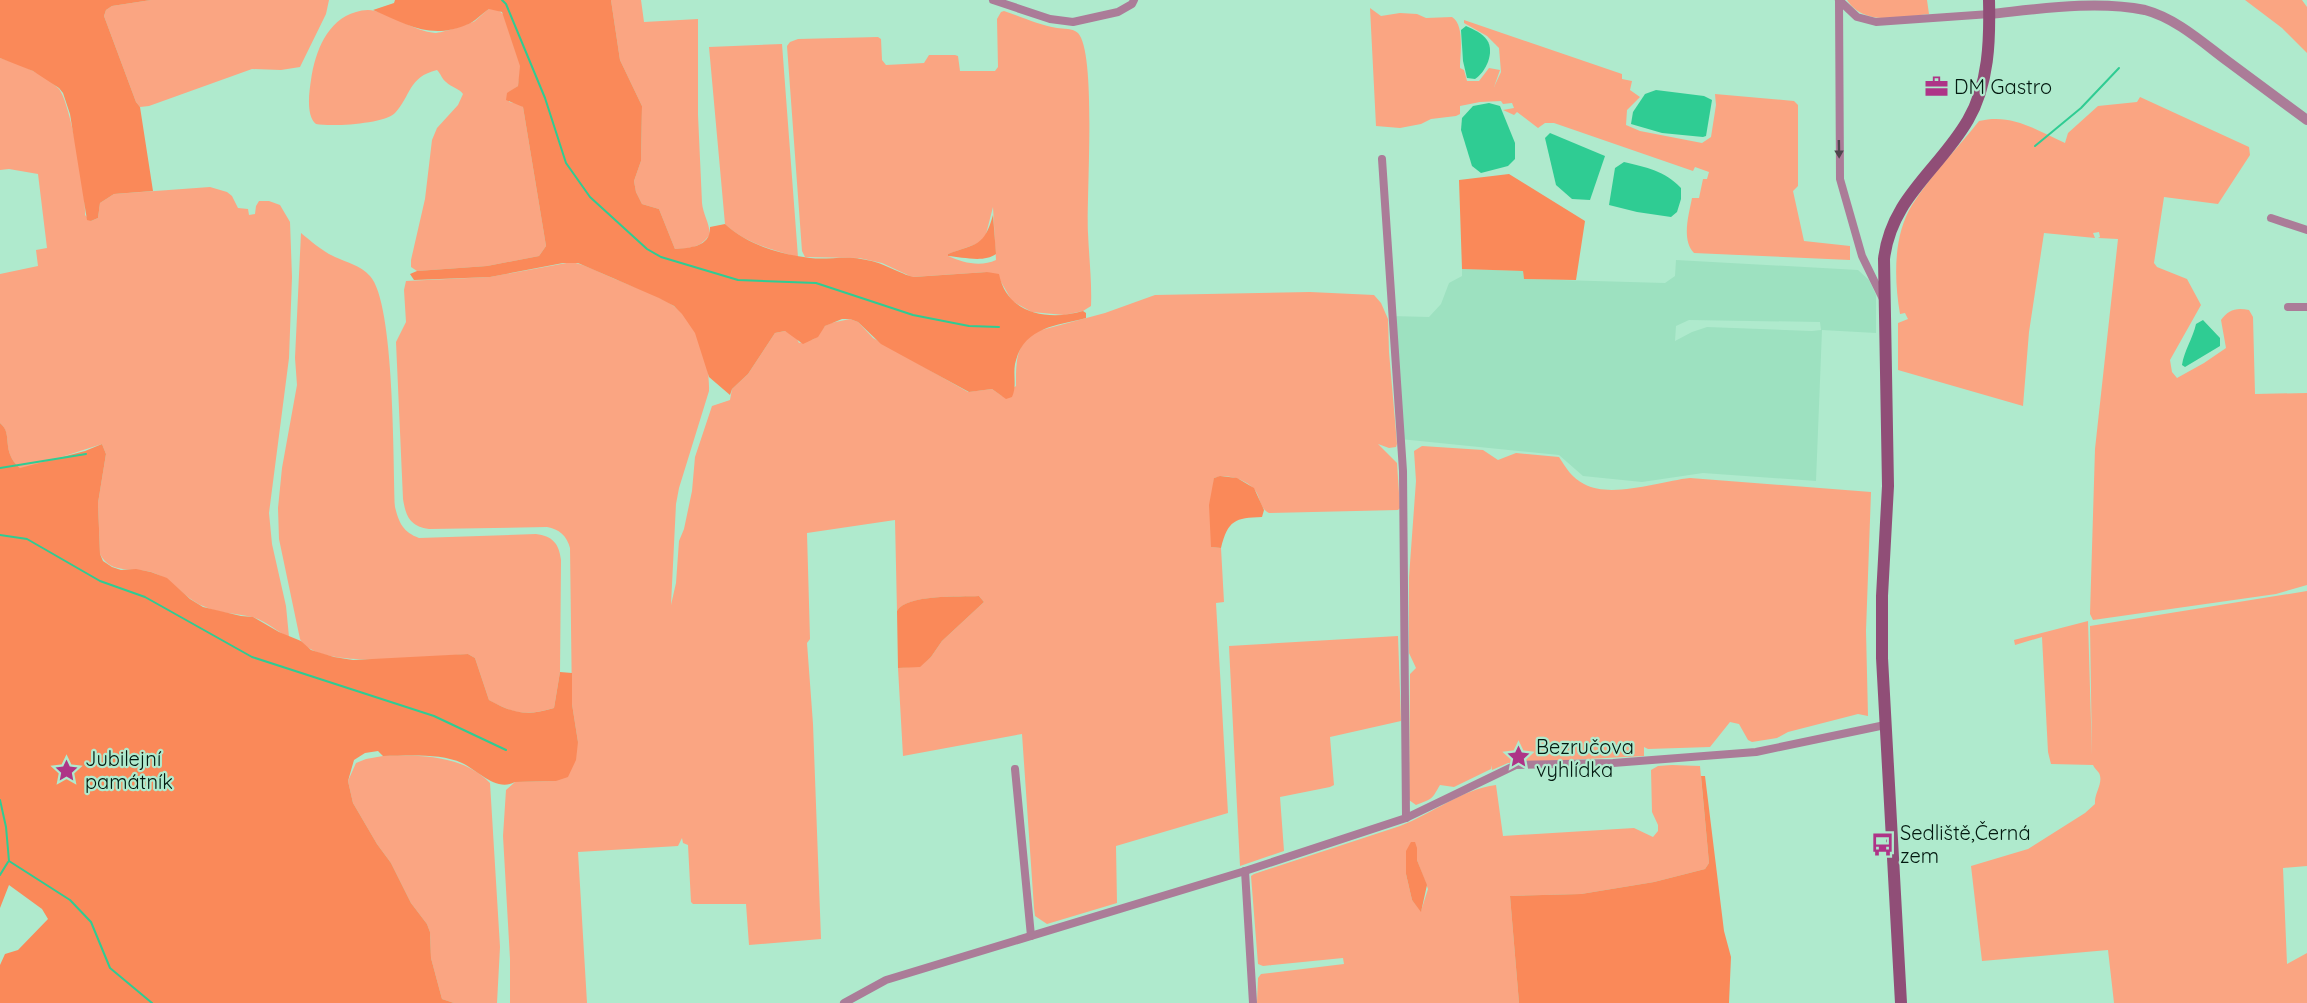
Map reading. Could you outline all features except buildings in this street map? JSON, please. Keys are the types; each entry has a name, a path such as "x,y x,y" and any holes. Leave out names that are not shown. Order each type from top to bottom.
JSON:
{"main road":[{"path":"1901,1003 1885,725 1882,627 1888,442 1884,259 1889,232 1904,202 1961,131 1974,110 1986,69 1989,0"}],"street":[{"path":"993,0 1050,19 1074,22 1118,12 1132,4 1134,0"},
{"path":"1839,0 1857,17 1876,21 1990,14 2088,4 2115,4 2143,9 2163,16 2188,32 2307,120"},
{"path":"1839,0 1840,179 1862,256 1884,302"},
{"path":"1382,159 1403,471 1406,818"},
{"path":"2271,218 2307,230"},
{"path":"2288,307 2307,307"},
{"path":"844,1003 886,980 1245,871 1406,818 1516,765 1613,763 1756,752 1885,725"},
{"path":"1015,769 1031,936"},
{"path":"1245,871 1253,1003"}],"shaded area":[{"path":"0,0 151,0 112,6 106,10 104,16 136,102 140,107 153,191 114,194 100,203 98,218 87,220 70,114 63,93 33,71 0,58"},
{"path":"151,0 329,0 326,14 300,67 281,70 252,69 149,106 140,107 136,102 104,16 106,10 112,6"},
{"path":"395,0 611,0 620,60 642,106 641,161 634,181 636,192 642,204 659,209 675,249 698,245 707,239 710,227 725,224 744,238 776,251 816,258 869,260 913,277 987,272 999,274 1004,288 1020,306 1032,312 1044,314 1070,314 1083,311 1086,313 1086,318 1052,326 1033,335 1025,342 1015,364 1015,385 1012,397 1006,399 992,389 969,392 881,344 858,322 850,319 842,319 825,326 818,337 803,344 785,331 775,333 748,374 732,389 730,395 709,377 695,333 674,306 578,263 563,263 490,277 414,280 410,274 417,271 487,266 539,256 546,246 523,107 506,100 507,93 518,86 520,66 502,12 489,9 466,25 441,31 429,31 407,25 373,10 394,3"},
{"path":"611,0 641,0 644,22 698,19 698,115 702,203 710,234 707,239 695,246 675,249 659,209 642,204 636,192 634,181 641,161 642,106 620,60"},
{"path":"1847,0 1927,0 1929,14 1895,18 1873,17 1863,14"},
{"path":"2245,0 2302,0 2307,7 2307,53 2282,28"},
{"path":"1370,8 1381,16 1400,13 1417,14 1426,18 1452,17 1459,26 1460,68 1464,70 1467,81 1479,81 1489,68 1500,70 1494,87 1501,72 1499,48 1487,36 1464,23 1464,20 1622,74 1622,79 1632,81 1630,90 1640,97 1627,110 1626,125 1640,131 1702,143 1711,137 1716,105 1715,94 1794,101 1798,105 1798,186 1793,191 1804,241 1850,246 1850,260 1694,253 1690,248 1687,234 1689,212 1692,198 1699,198 1703,179 1707,179 1709,172 1695,167 1693,171 1554,123 1545,123 1538,128 1517,112 1514,115 1503,110 1514,108 1512,103 1480,102 1460,106 1460,114 1456,116 1431,119 1421,124 1400,128 1376,126"},
{"path":"489,9 497,9 505,16 521,66 518,86 507,94 509,102 523,107 546,246 539,256 487,266 417,271 411,267 411,260 425,199 432,140 437,128 458,105 463,94 445,81 437,70 420,77 400,107 389,117 357,124 316,124 311,116 309,104 311,80 319,48 337,22 358,11 375,11 427,32 435,33 475,21"},
{"path":"1004,11 1050,27 1073,30 1078,33 1084,46 1089,96 1088,233 1091,306 1083,311 1064,315 1032,312 1012,301 1000,280 987,272 912,277 882,263 859,258 805,257 802,251 787,46 790,42 798,39 878,37 881,39 882,60 886,65 924,63 929,55 955,55 958,56 960,71 995,71 998,67 997,19","holes":["993,207 996,260 972,263 948,256 948,254 979,243 985,238"]},
{"path":"1466,26 1483,35 1490,50 1490,56 1483,72 1475,79 1467,78 1463,61 1461,30"},
{"path":"782,44 798,257 750,241 725,224 709,47"},
{"path":"0,58 38,73 58,88 63,96 77,149 85,215 91,221 98,218 100,203 114,194 210,187 227,192 232,196 238,208 248,209 249,215 255,214 259,201 269,201 280,205 290,222 292,277 289,358 269,513 272,544 286,606 289,637 257,619 215,611 196,603 167,580 154,573 117,568 105,561 100,554 98,503 106,454 102,444 27,468 20,468 10,455 6,433 0,423 0,274 38,266 36,250 47,248 38,174 9,169 0,170"},
{"path":"1656,90 1704,96 1712,100 1706,136 1662,133 1631,124 1633,112 1645,94"},
{"path":"2140,97 2249,147 2250,155 2218,204 2164,197 2154,263 2157,267 2187,279 2201,305 2170,360 2172,372 2177,378 2226,348 2221,320 2233,310 2244,309 2249,310 2253,317 2255,394 2307,393 2307,585 2276,594 2093,620 2090,614 2095,449 2118,239 2098,238 2100,237 2099,232 2093,233 2095,238 2044,233 2029,332 2023,406 1898,370 1898,323 1908,319 1905,313 1900,314 1896,272 1898,244 1906,217 1919,194 1979,121 2002,119 2013,121 2065,143 2068,133 2098,106 2137,102"},
{"path":"1489,103 1500,106 1515,143 1515,159 1508,166 1481,173 1472,166 1461,130 1462,118 1473,106"},
{"path":"1550,133 1605,156 1590,200 1572,199 1556,185 1545,138"},
{"path":"1624,162 1655,170 1675,182 1681,188 1681,199 1677,212 1671,217 1609,205 1615,168"},
{"path":"1509,174 1585,221 1576,280 1524,279 1523,271 1462,269 1459,180"},
{"path":"993,215 996,254 979,259 948,256 982,239"},
{"path":"301,233 326,252 366,272 378,292 384,317 391,385 395,507 402,526 419,538 536,534 554,541 561,560 560,672 554,708 528,713 513,711 489,700 475,658 468,654 404,659 352,659 329,656 311,649 300,639 279,539 278,508 282,468 297,385 295,358"},
{"path":"1676,260 1858,270 1869,280 1876,295 1876,333 1822,330 1816,481 1703,473 1642,482 1583,476 1559,455 1400,439 1391,316 1429,317 1441,304 1449,283 1462,276 1462,269 1523,271 1524,279 1665,283 1675,276","holes":["1689,320 1820,322 1821,330 1812,331 1707,327 1675,341 1676,326"]},
{"path":"572,262 662,299 675,307 697,334 705,357 709,391 676,504 671,605 676,583 679,541 684,529 692,491 695,457 712,406 730,400 732,389 748,374 775,333 785,331 796,337 799,343 814,339 825,326 831,323 850,319 858,322 873,338 968,392 992,389 1002,396 1016,386 1018,354 1030,336 1038,331 1105,313 1155,295 1310,292 1374,295 1381,303 1388,319 1397,444 1396,447 1389,448 1378,444 1397,463 1400,508 1398,510 1269,513 1263,508 1254,489 1246,482 1230,477 1214,478 1211,547 1221,548 1224,602 1216,603 1228,813 1116,846 1117,903 1047,924 1035,916 1022,734 903,756 898,668 920,666 931,657 942,641 984,602 979,596 922,599 911,602 897,611 895,520 807,533 810,639 807,643 813,724 821,939 749,945 746,904 693,904 691,902 688,845 683,843 682,838 678,846 578,852 587,1003 510,1003 510,959 503,836 506,790 515,782 556,781 578,742 572,704 570,548 562,534 547,527 429,529 417,526 410,520 403,499 396,342 406,322 404,290 406,281 490,277"},
{"path":"2203,320 2220,338 2220,346 2185,367 2182,365 2183,360 2196,324"},
{"path":"0,423 6,432 10,455 20,468 85,451 102,444 106,454 98,503 100,554 103,561 121,570 136,569 167,578 190,599 203,607 253,617 301,641 311,650 334,657 353,660 468,654 475,658 489,700 513,711 528,713 554,708 560,672 572,673 572,704 578,742 576,760 568,777 556,781 501,784 462,763 444,758 383,756 378,751 365,753 354,760 348,781 353,803 391,863 411,903 427,924 430,932 431,958 442,999 454,1003 0,1003 0,965 5,954 18,950 48,919 42,909 9,885 0,908"},
{"path":"1422,446 1483,450 1498,460 1516,453 1559,457 1580,482 1608,490 1636,488 1690,478 1871,492 1866,631 1868,716 1858,714 1788,732 1777,738 1752,742 1748,740 1739,724 1730,722 1710,747 1648,749 1644,747 1644,756 1508,763 1492,770 1491,765 1491,769 1454,787 1440,785 1431,798 1416,805 1409,800 1410,674 1416,668 1409,653 1409,577 1416,481 1414,451"},
{"path":"1220,476 1237,478 1254,488 1264,510 1262,517 1245,518 1234,522 1227,531 1221,548 1211,547 1209,505 1214,478"},
{"path":"2307,591 2307,866 2283,868 2287,964 2307,953 2307,1003 2114,1003 2108,950 1982,961 1971,866 2028,849 2085,813 2095,804 2100,781 2099,773 2093,765 2051,764 2048,752 2042,637 2015,645 2014,640 2088,621 2092,756 2090,626"},
{"path":"979,596 984,602 942,641 931,657 920,667 898,668 897,611 902,606 922,599"},
{"path":"1398,636 1401,721 1330,737 1334,785 1280,797 1284,851 1240,866 1229,646"},
{"path":"383,756 426,756 453,761 479,773 490,783 500,947 497,1003 454,1003 442,999 431,958 430,932 427,924 411,903 391,863 353,803 348,781 356,763"},
{"path":"1658,766 1700,766 1709,863 1705,869 1654,882 1581,894 1510,896 1519,1003 1257,1003 1258,978 1261,974 1344,964 1343,958 1263,966 1258,964 1251,876 1254,874 1400,826 1471,791 1496,785 1503,836 1634,828 1653,837 1658,831 1658,825 1652,812 1651,770","holes":["1417,848 1417,860 1428,889 1421,911 1412,900 1406,874"]},
{"path":"1701,776 1705,776 1724,931 1731,957 1729,1003 1519,1003 1510,896 1581,894 1654,882 1705,869 1709,863"},
{"path":"1411,842 1415,842 1417,860 1427,885 1421,912 1412,900 1406,874 1406,851"}],"waterway":[{"path":"502,0 506,4 545,98 566,163 590,197 647,249 661,257 738,280 816,283 913,315 969,326 999,327"},
{"path":"2035,146 2081,108 2119,68"},
{"path":"0,468 86,454"},
{"path":"0,535 27,539 100,581 145,597 252,657 434,716 506,750"},
{"path":"0,800 6,827 9,861 70,900 91,922 110,968 152,1003"},
{"path":"0,875 8,862"}],"place":[{"name":"DM Gastro","path":"1936,86"},
{"name":"Bezručova vyhlídka","path":"1518,757"},
{"name":"Jubilejní památník","path":"67,770"},
{"name":"Sedliště,Černá zem","path":"1882,844"}]}
